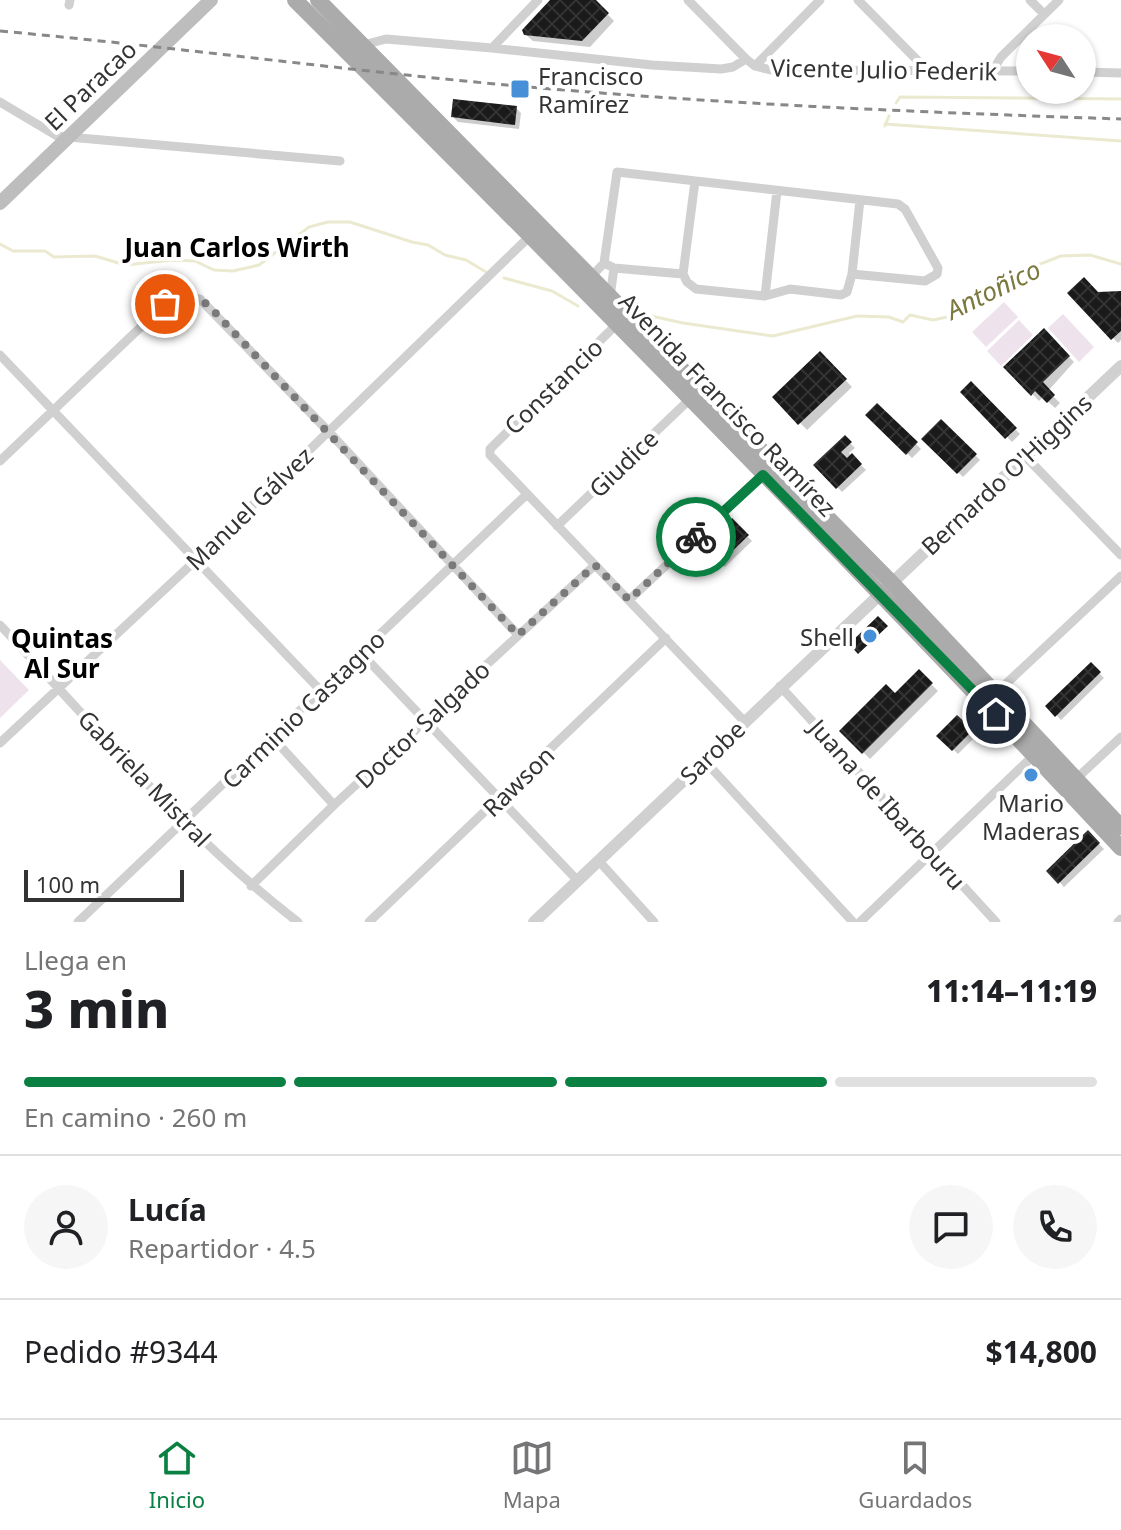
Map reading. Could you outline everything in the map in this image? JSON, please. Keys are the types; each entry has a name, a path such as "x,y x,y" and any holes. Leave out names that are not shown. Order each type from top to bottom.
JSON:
{"main road":[{"name":"El Paracao","path":"0,203 211,0"},
{"name":"Avenida Francisco Ramírez","path":"295,0 763,475 995,694 1121,827"},
{"name":"Avenida Francisco Ramírez","path":"318,0 610,297 885,588 1121,848"}],"street":[{"path":"492,48 538,0"},
{"path":"688,0 746,59"},
{"path":"755,66 820,0"},
{"path":"858,0 925,72"},
{"path":"1030,0 1044,14"},
{"path":"993,70 1001,57 1059,0"},
{"name":"Vicente Julio Federik","path":"363,45 386,39 721,69 733,67 746,59 755,66 771,70 1016,71"},
{"path":"1096,72 1121,73"},
{"path":"0,102 57,136 340,161"},
{"path":"591,277 604,263 617,172 902,206 938,268 932,279 925,281 852,274"},
{"path":"695,181 683,274 696,289 765,296 790,289 841,295 847,292 852,274 860,200"},
{"path":"765,296 777,191"},
{"name":"Manuel Gálvez","path":"0,743 196,560 530,236"},
{"path":"604,263 614,268 683,274"},
{"path":"610,297 614,268"},
{"path":"0,461 165,304 182,297 200,299 518,635"},
{"name":"Constancio","path":"526,495 490,455 490,449 617,324"},
{"path":"0,355 322,692"},
{"name":"Bernardo O'Higgins","path":"885,588 1121,366"},
{"name":"Giudice","path":"557,526 689,400"},
{"path":"1026,457 1121,555"},
{"path":"629,600 763,475"},
{"path":"526,495 744,721"},
{"name":"Carminio Castagno","path":"78,922 526,495"},
{"name":"Doctor Salgado","path":"251,886 334,805 595,565"},
{"path":"995,694 1121,576"},
{"name":"Sarobe","path":"534,922 885,588"},
{"name":"Gabriela Mistral","path":"0,625 184,821 251,886 298,922"},
{"name":"Rawson","path":"369,922 666,638"},
{"path":"361,653 577,880"},
{"name":"Juana de Ibarbouru","path":"780,686 996,922"},
{"path":"1076,779 1121,737"},
{"path":"273,738 334,805"},
{"path":"860,922 1034,755"},
{"path":"703,759 853,922"},
{"path":"598,860 654,922"}],"shaded area":[{"path":"1004,302 1018,317 986,347 972,332"},
{"path":"1063,314 1094,347 1079,362 1048,328"},
{"path":"1019,320 1033,335 1001,366 987,351"},
{"path":"0,660 29,690 0,718"}],"building":[{"path":"550,0 596,0 609,13 582,41 524,35 522,30"},
{"path":"453,99 517,106 515,125 451,117"},
{"path":"1084,277 1098,292 1121,291 1121,331 1111,340 1067,293"},
{"path":"1044,328 1070,356 1043,382 1055,395 1047,403 1035,391 1031,396 1003,367"},
{"path":"820,351 847,379 798,425 772,397"},
{"path":"971,381 1017,428 1005,439 960,392"},
{"path":"877,403 918,442 906,455 865,415"},
{"path":"941,419 977,454 957,474 921,439"},
{"path":"845,435 852,442 841,452 847,458 852,453 862,464 836,489 813,465"},
{"path":"732,518 749,535 719,564 702,547"},
{"path":"878,616 888,626 858,654 849,644"},
{"path":"1091,662 1101,672 1055,717 1045,706"},
{"path":"919,669 933,683 862,754 839,731 886,684 895,693"},
{"path":"957,715 973,730 952,751 936,736"},
{"path":"1088,830 1100,843 1058,884 1046,871"}],"waterway":[{"path":"896,103 900,97 1121,99"},
{"path":"885,126 889,116"},
{"path":"885,124 1121,141"},
{"name":"Antoñico","path":"0,244 13,251 45,251 54,257 95,256 125,265 195,261 214,270 233,271 259,265 309,227 328,222 350,222 428,245 445,255 466,260 486,272"},
{"name":"Antoñico","path":"633,312 773,336 857,316 889,317 903,322 910,315 933,320 947,317 1001,279 1061,256 1090,255 1121,264"},
{"name":"Antoñico","path":"504,278 552,291 578,306"}],"railway":[{"path":"0,31 589,92 855,108 1121,119"}],"way so far":[{"path":"165,304 174,299 192,297 208,305 518,635 595,565 629,600 696,537"}],"place":[{"name":"Francisco Ramírez","path":"520,89"},
{"name":"Shell","path":"870,636"},
{"name":"Mario Maderas","path":"1031,775"}],"district":[{"name":"Juan Carlos Wirth","path":"237,247"},
{"name":"Quintas Al Sur","path":"62,653"}],"route":[{"path":"696,537 763,475 996,714"}]}
